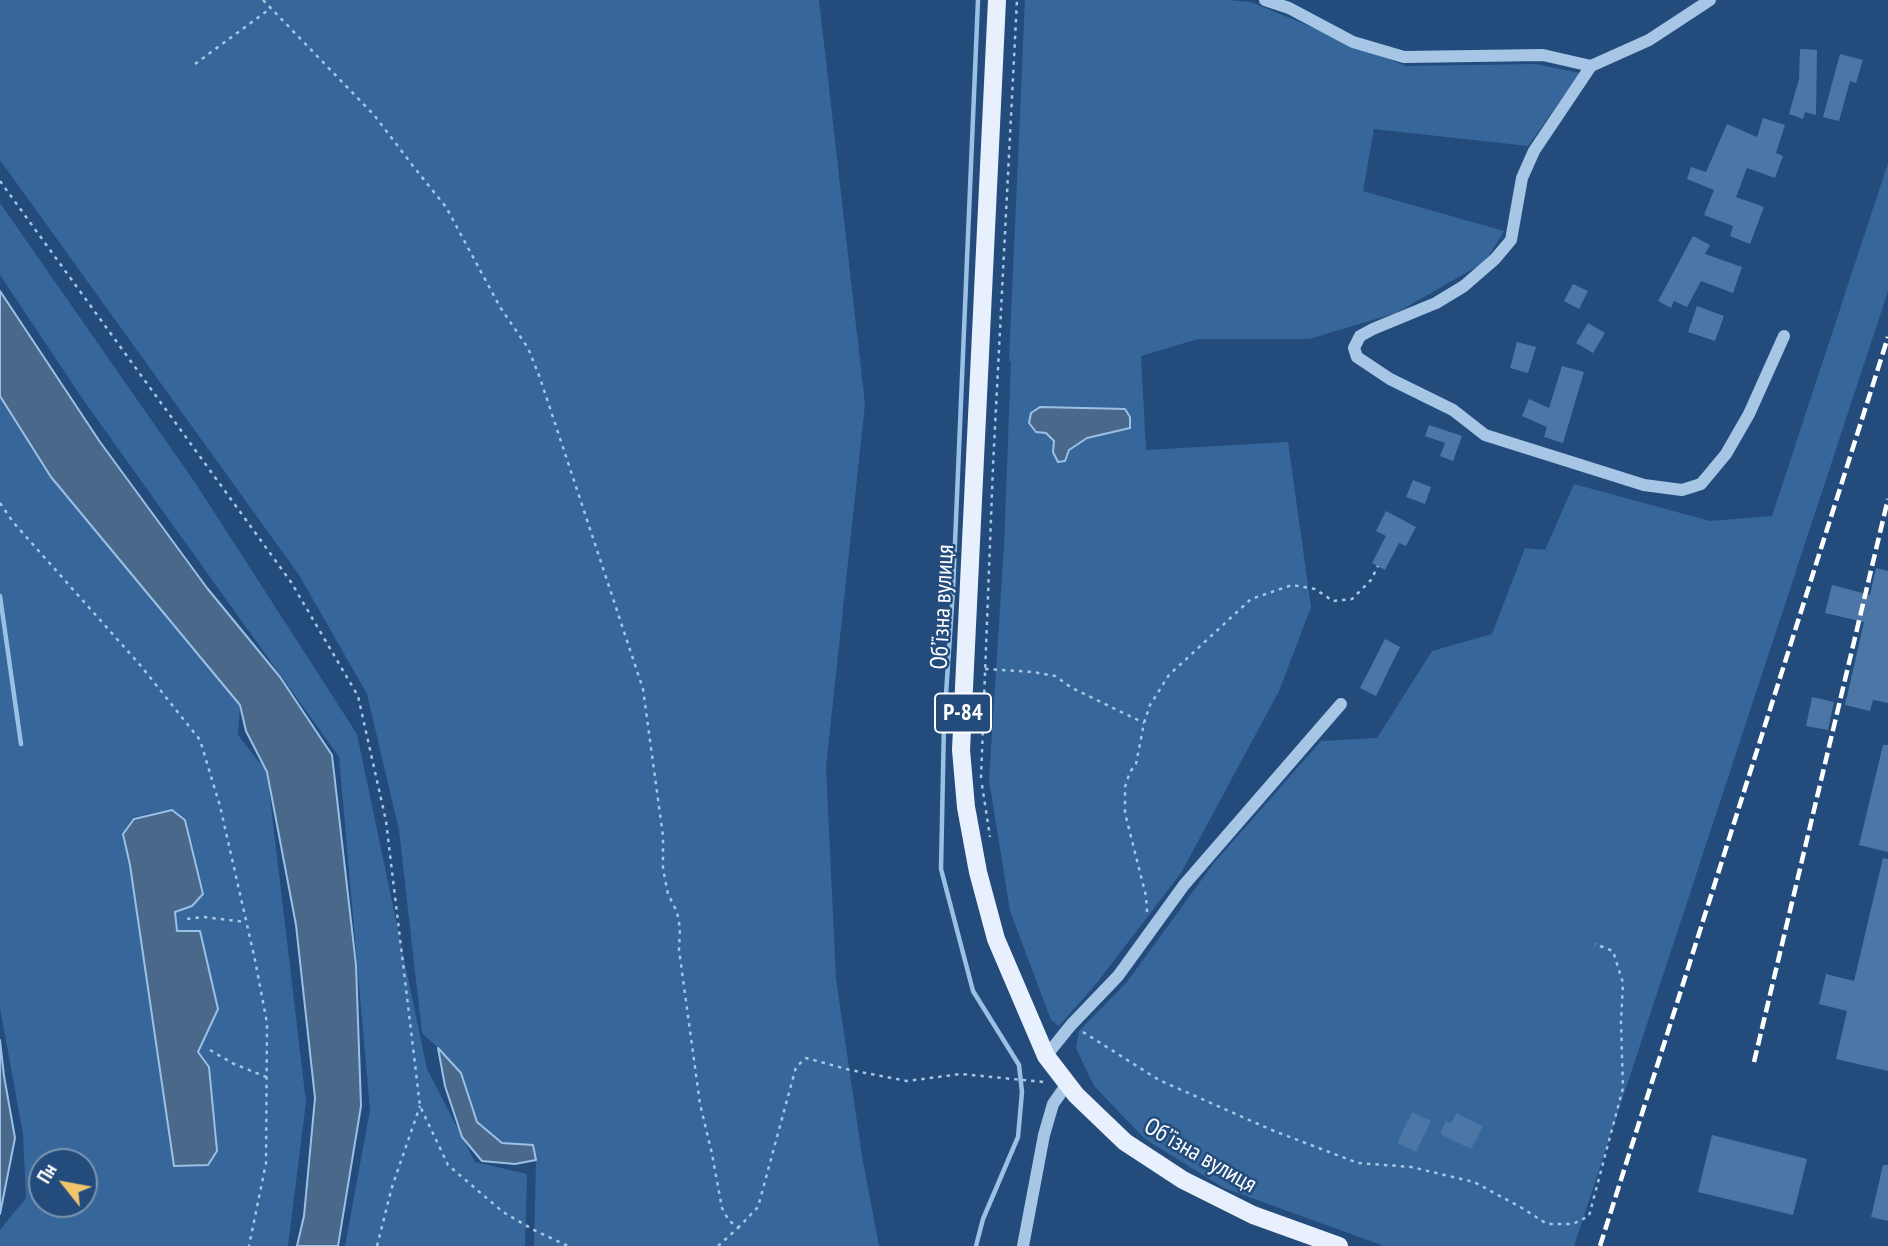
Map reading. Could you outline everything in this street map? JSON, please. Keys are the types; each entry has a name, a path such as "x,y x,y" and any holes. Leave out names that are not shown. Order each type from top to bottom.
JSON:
{"main road":[{"name":"Обʼїзна вулиця","path":"997,0 961,750 965,807 978,872 996,939 1046,1056 1076,1095 1125,1142 1183,1180 1253,1215 1339,1246"}],"street":[{"path":"1265,0 1289,8 1353,42 1404,57 1543,55 1591,66"},
{"path":"1710,0 1649,40 1591,66 1534,151 1522,178 1511,240 1495,259 1464,286 1436,303 1360,336 1354,348 1357,358 1390,379 1453,410 1485,435 1644,485 1682,490 1701,484 1726,454 1749,414 1784,336"},
{"path":"1046,1056 1071,1025 1118,976 1184,885 1341,704"},
{"path":"1023,1246 1044,1135 1054,1104 1067,1084"}],"path":[{"path":"263,0 374,115 446,207 500,307 527,348 540,378 643,689 663,836 663,869 668,894 677,912 680,928 679,950 700,1104 722,1208 729,1221 739,1227"},
{"path":"990,841 981,778 1017,0"},
{"path":"195,64 271,8"},
{"path":"0,181 291,582 358,696 386,821 420,1106 448,1165 503,1212 568,1246"},
{"path":"0,503 13,522 141,666 200,740 220,806 267,1023 266,1163 249,1246"},
{"path":"1147,936 1146,896 1125,813 1125,787 1136,764 1150,705 1169,675 1251,599 1292,585 1315,589 1333,601 1352,599 1371,580 1378,566"},
{"path":"985,668 1033,671 1055,676 1072,688 1144,723"},
{"path":"187,919 203,917 246,922"},
{"path":"1071,1025 1159,1080 1274,1131 1358,1163 1411,1167 1474,1182 1547,1224 1573,1224 1589,1216 1623,1088 1623,983 1613,951 1595,944"},
{"path":"210,1050 232,1063 266,1077"},
{"path":"718,1246 758,1207 796,1067 806,1058 907,1081 961,1074 1027,1080"},
{"path":"377,1246 392,1187 420,1106"}],"shaded area":[{"path":"0,0 819,0 865,404 826,767 836,979 862,1156 879,1246 534,1246 536,1160 533,1145 502,1143 477,1122 461,1073 422,1033 399,830 367,694 299,575 0,160"},
{"path":"1025,0 1251,2 1406,66 1536,64 1580,73 1528,146 1374,129 1363,191 1504,231 1485,262 1396,313 1309,339 1198,339 1141,356 1146,450 1288,442 1311,607 1279,691 1181,873 1096,984 1059,1026 1051,1020 1010,911 989,780 1004,546 1009,361"},
{"path":"1888,163 1888,291 1574,1246 1384,1246 1224,1188 1145,1139 1094,1086 1076,1048 1079,1031 1127,982 1213,864 1321,741 1377,738 1432,651 1492,634 1525,548 1545,550 1574,484 1710,521 1772,516"},
{"path":"0,203 196,484 357,734 427,1069 475,1162 527,1174 525,1246 345,1246 370,1110 339,757 84,401 0,275"},
{"path":"0,291 100,442 207,588 280,677 332,755 356,965 361,1106 338,1246 297,1246 304,1216 315,1098 296,925 267,772 246,731 240,705 51,477 0,396"},
{"path":"0,396 51,477 240,705 238,735 267,772 306,1102 288,1246 0,1246 0,1230 26,1198 23,1134 0,1008","holes":["172,809 186,819 204,893 192,906 175,912 177,931 203,1039 198,1052 209,1067 217,1151 208,1165 123,834 134,817"]},
{"path":"1040,407 1125,409 1130,417 1130,428 1087,438 1069,450 1065,461 1058,462 1053,452 1054,441 1046,433 1036,432 1029,423 1031,413"},
{"path":"172,810 185,820 203,894 192,906 175,912 177,931 200,931 218,1009 198,1052 209,1067 217,1151 208,1165 174,1166 130,865 123,834 134,819"},
{"path":"0,1040 15,1138 0,1214"},
{"path":"438,1048 461,1073 477,1122 502,1143 533,1145 536,1160 515,1164 482,1161 462,1137 445,1086"}],"building":[{"path":"1800,49 1817,50 1816,115 1805,112 1803,119 1789,114 1799,79"},
{"path":"1840,54 1863,60 1856,83 1850,81 1839,121 1823,117"},
{"path":"1763,118 1785,125 1776,153 1783,156 1775,178 1747,168 1736,197 1764,207 1750,244 1730,236 1733,226 1704,215 1714,190 1687,179 1691,167 1706,172 1727,124 1757,137"},
{"path":"1693,236 1710,245 1705,254 1742,267 1733,293 1701,281 1687,307 1674,301 1671,308 1658,301"},
{"path":"1573,284 1588,291 1579,309 1564,301"},
{"path":"1697,306 1724,316 1715,341 1688,332"},
{"path":"1588,323 1605,333 1593,353 1576,343"},
{"path":"1517,342 1536,347 1528,373 1510,368"},
{"path":"1562,366 1584,372 1563,443 1544,437 1547,427 1522,416 1529,399 1549,408"},
{"path":"1429,425 1462,436 1453,461 1440,456 1445,443 1425,436"},
{"path":"1413,480 1431,487 1425,504 1406,497"},
{"path":"1386,511 1416,527 1406,546 1399,543 1385,570 1372,563 1386,536 1376,531"},
{"path":"1876,568 1888,571 1888,703 1873,700 1870,711 1845,705 1864,622 1825,613 1832,585 1870,595"},
{"path":"1385,639 1400,647 1376,696 1360,688"},
{"path":"1812,697 1834,702 1828,730 1806,726"},
{"path":"1883,745 1888,745 1888,852 1859,845"},
{"path":"1883,858 1888,859 1888,1071 1836,1059 1847,1011 1819,1004 1826,974 1854,981"},
{"path":"1412,1112 1431,1121 1416,1152 1397,1143"},
{"path":"1456,1113 1483,1126 1471,1149 1440,1134 1446,1121 1451,1123"},
{"path":"1712,1135 1807,1159 1793,1215 1698,1192"},
{"path":"1883,1165 1888,1165 1888,1221 1871,1217"}],"waterway":[{"path":"976,1246 983,1219 1018,1137 1022,1092 1019,1065 973,991 941,869 944,724 953,590 978,0"},
{"path":"0,596 21,744"}],"railway":[{"path":"1600,1246 1888,337"},
{"path":"1754,1062 1888,499"}]}
